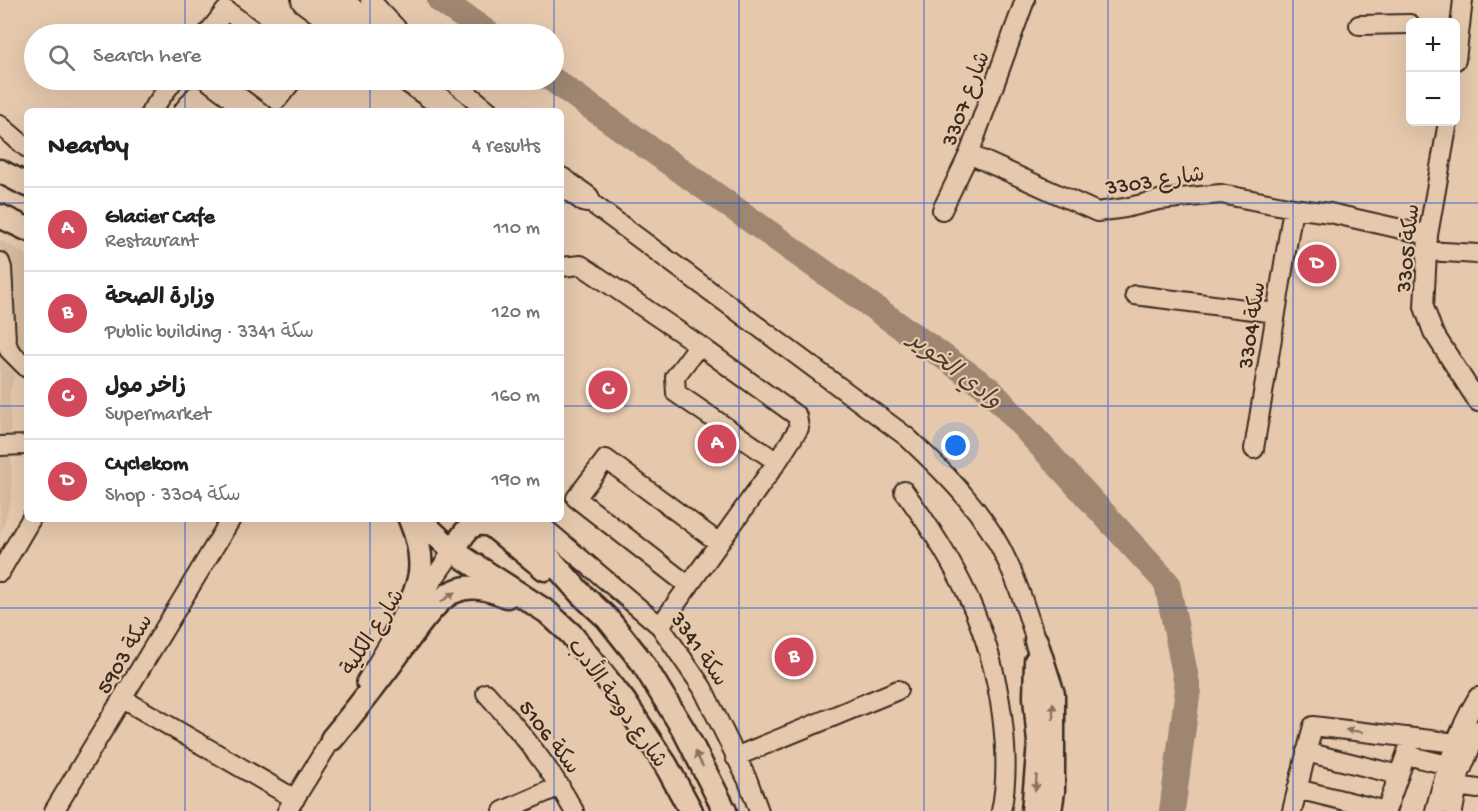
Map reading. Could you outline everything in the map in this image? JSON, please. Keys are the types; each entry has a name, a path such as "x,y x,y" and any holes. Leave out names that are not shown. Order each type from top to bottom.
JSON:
{"highway":[{"path":"305,0 333,8 359,24"},
{"path":"333,8 344,24"},
{"path":"424,90 449,108"},
{"path":"446,90 468,108"},
{"path":"564,185 586,199"}],"main road":[{"path":"0,171 24,183"},
{"path":"0,187 24,198"},
{"path":"0,216 24,228"},
{"path":"395,634 417,590 421,575 422,558 411,522"},
{"name":"شارع دوحة الأدب","path":"422,522 453,551 547,612 571,634 624,701 666,765 689,810"},
{"path":"453,551 465,531 482,522 492,526 520,550 581,594"},
{"name":"شارع دوحة الأدب","path":"512,522 607,618 642,662 685,732 725,811"},
{"path":"520,550 490,535 483,534 474,543 474,549 479,556 529,591 547,612"},
{"path":"332,739 415,630 451,592 468,588 487,588 547,612"},
{"path":"1033,811 1039,743 1035,697 1036,641"},
{"path":"1036,641 1053,694 1053,791 1050,811"}],"street":[{"path":"370,0 393,24"},
{"name":"3307 شارع","path":"942,210 969,154 1025,0"},
{"path":"1459,18 1463,0"},
{"path":"215,24 226,10 245,24"},
{"path":"1359,26 1406,24"},
{"path":"153,108 167,90"},
{"path":"264,90 277,100 285,90"},
{"path":"463,90 485,108"},
{"path":"185,108 195,96 211,108"},
{"path":"0,125 24,145"},
{"name":"3305 سكة","path":"1447,126 1428,243 1424,307 1433,332 1478,402"},
{"name":"3303 شارع","path":"969,154 1097,212 1159,200 1221,194 1330,213 1428,243 1478,254"},
{"path":"564,175 586,199 907,437 945,474 987,524 1008,562 1036,641"},
{"name":"سكة 3304","path":"1254,449 1293,208"},
{"path":"0,262 6,340 9,350 24,365"},
{"path":"564,267 581,265 699,345 797,416 799,428 777,462 660,626"},
{"path":"1135,295 1276,313"},
{"path":"699,345 675,377 676,393 777,462"},
{"path":"0,446 24,445"},
{"path":"689,586 568,493 606,459 719,543"},
{"path":"904,491 935,533 960,578 978,618 991,657 1006,744 1005,796 1001,811"},
{"path":"0,572 29,522"},
{"name":"سكة 5903","path":"54,811 229,522"},
{"name":"سكة 3341","path":"538,522 660,626 702,687 748,781 759,811"},
{"name":"شارع الكلية","path":"291,805 395,634 453,551"},
{"path":"735,757 898,690"},
{"name":"سكة 5106","path":"486,693 531,744 574,811"},
{"path":"1449,811 1448,765 1478,697"},
{"path":"123,699 291,805"},
{"path":"1292,811 1312,726 1456,743"},
{"path":"1478,731 1475,763 1478,771"},
{"path":"1449,811 1460,773 1478,731"},
{"path":"1297,789 1386,811 1412,738"},
{"path":"1306,752 1399,775"},
{"path":"1406,755 1448,765"},
{"path":"503,811 560,786"},
{"path":"1457,786 1478,789"}],"shaded area":[{"path":"0,240 24,253 24,354 15,373 10,394 12,495 0,533"}],"waterway":[{"name":"وادي الخوير","path":"440,0 475,24"},
{"name":"وادي الخوير","path":"564,88 989,389 1167,583 1188,689 1172,811"}],"place":[{"name":"Cyclekom","path":"1317,264"},
{"name":"زاخر مول","path":"608,390"},
{"name":"Glacier Cafe","path":"717,444"},
{"name":"وزارة الصحة","path":"794,657"}]}
